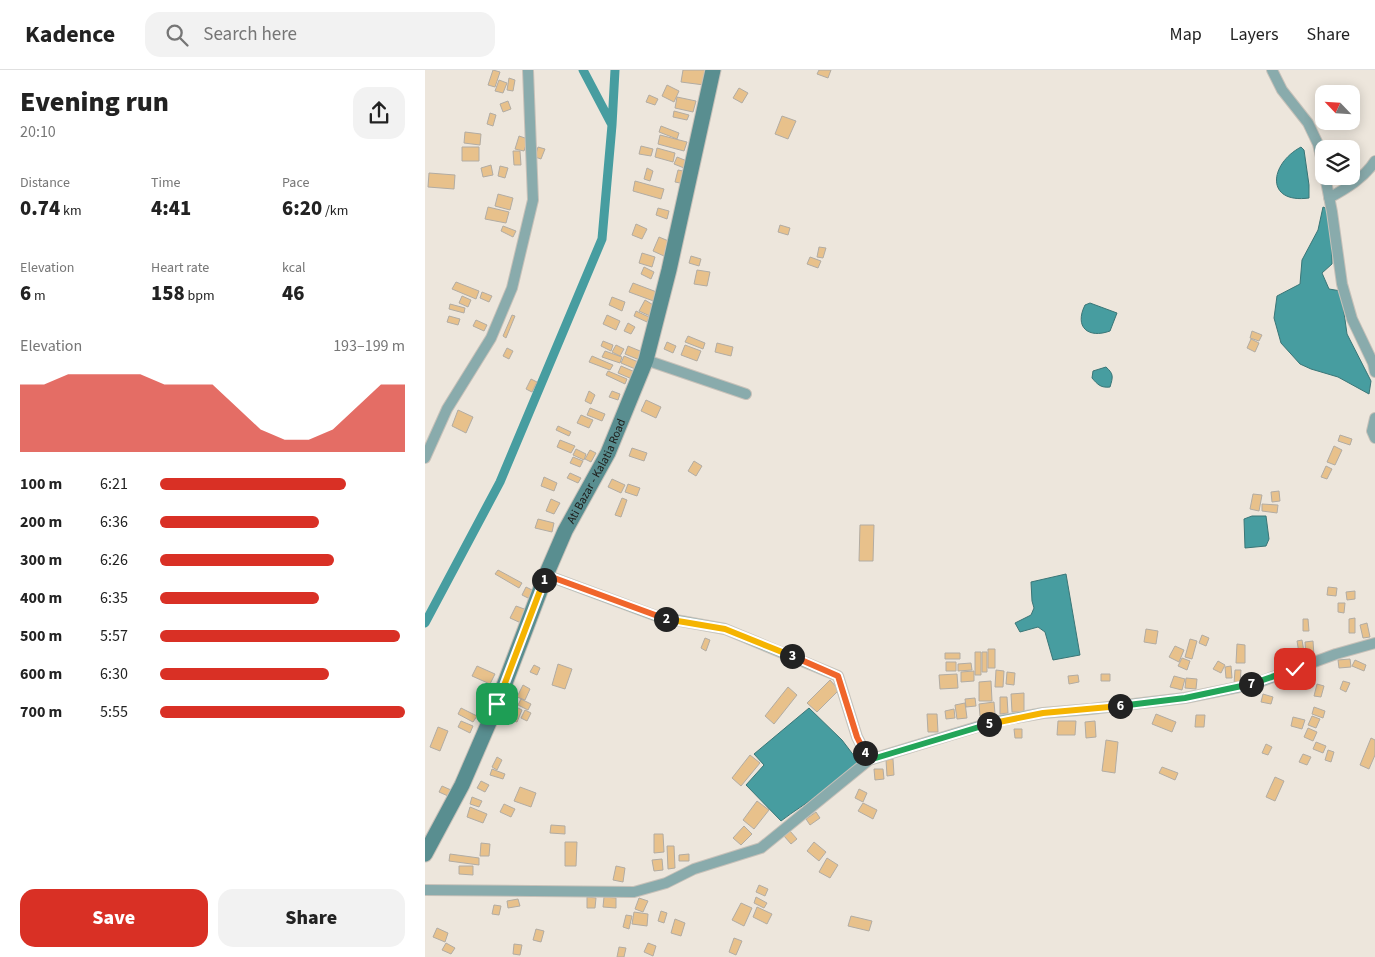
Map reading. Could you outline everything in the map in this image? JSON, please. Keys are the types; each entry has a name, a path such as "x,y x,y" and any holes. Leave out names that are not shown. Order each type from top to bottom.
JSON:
{"main road":[{"name":"Ati Bazar - Kalatia Road","path":"425,854 463,785 497,704 546,575 565,532 608,453 646,360 669,270 713,70"}],"street":[{"path":"425,458 447,409 491,338 512,288 533,200 528,70"},
{"path":"1272,70 1281,90 1308,123 1317,140"},
{"path":"1329,198 1349,187 1367,173 1375,161"},
{"path":"1327,185 1342,284 1352,319 1375,372"},
{"path":"646,360 746,394"},
{"path":"1375,418 1372,431 1375,438"},
{"path":"546,575 659,617 725,629 838,676 857,737 869,760"},
{"path":"425,890 634,892 666,883 694,869 761,848 869,760 993,722 1043,713 1185,698 1254,684 1336,654 1375,643"}],"water":[{"path":"1301,147 1304,150 1309,198 1295,198 1285,195 1279,189 1277,181 1278,172 1283,163 1290,154"},
{"path":"1323,207 1330,210 1332,264 1322,273 1329,289 1341,291 1347,334 1371,381 1369,394 1338,377 1300,364 1281,343 1274,318 1277,296 1300,284 1302,260 1318,230"},
{"path":"1090,303 1117,313 1110,331 1102,333 1090,332 1082,325 1082,313 1085,305"},
{"path":"1106,367 1112,376 1110,387 1100,386 1092,378 1093,371"},
{"path":"1252,516 1266,516 1269,539 1266,546 1245,548 1244,519"},
{"path":"1066,574 1080,655 1053,660 1045,632 1038,627 1020,632 1015,623 1031,615 1034,608 1031,582"},
{"path":"809,708 842,740 858,761 840,779 781,821 746,785 764,765 754,754"}],"building":[{"path":"493,70 500,72 495,87 488,85"},
{"path":"683,70 707,70 704,85 681,82"},
{"path":"819,70 831,70 828,78 817,74"},
{"path":"509,78 515,80 513,91 507,90"},
{"path":"499,80 507,83 503,93 495,91"},
{"path":"667,85 679,91 674,102 662,96"},
{"path":"739,88 748,93 742,103 733,98"},
{"path":"649,95 658,99 655,105 646,102"},
{"path":"677,97 696,101 693,112 675,108"},
{"path":"508,101 511,109 503,112 500,104"},
{"path":"674,111 689,115 687,120 673,117"},
{"path":"490,113 496,115 493,126 487,124"},
{"path":"782,116 796,121 788,139 775,134"},
{"path":"661,126 679,133 677,139 659,132"},
{"path":"465,132 481,134 480,145 464,143"},
{"path":"660,135 687,142 684,151 658,144"},
{"path":"519,136 528,139 524,151 515,149"},
{"path":"641,146 653,149 651,156 639,154"},
{"path":"462,147 479,147 479,161 462,161"},
{"path":"538,147 545,149 541,159 535,157"},
{"path":"657,148 675,153 673,162 655,157"},
{"path":"513,151 520,151 521,165 514,165"},
{"path":"677,157 687,161 684,168 674,164"},
{"path":"491,165 493,175 483,177 481,168"},
{"path":"500,166 508,168 505,178 498,176"},
{"path":"647,168 653,171 650,181 644,179"},
{"path":"678,170 688,172 685,184 675,182"},
{"path":"429,173 455,175 454,189 428,187"},
{"path":"635,181 664,189 661,199 633,191"},
{"path":"498,194 513,198 510,210 495,206"},
{"path":"488,207 509,212 506,223 485,219"},
{"path":"658,208 669,211 667,219 656,215"},
{"path":"636,224 647,229 642,239 632,235"},
{"path":"780,225 790,228 788,235 778,232"},
{"path":"503,226 516,231 513,237 501,231"},
{"path":"659,237 671,242 664,256 653,251"},
{"path":"819,247 826,248 823,258 817,257"},
{"path":"642,253 655,257 652,267 639,263"},
{"path":"691,256 701,259 699,266 689,263"},
{"path":"810,257 821,261 818,268 807,264"},
{"path":"644,267 654,272 651,279 641,274"},
{"path":"697,270 710,272 707,286 694,284"},
{"path":"456,282 479,291 476,299 452,289"},
{"path":"633,283 662,294 659,303 629,292"},
{"path":"482,292 492,296 489,302 480,298"},
{"path":"462,296 471,300 468,307 459,303"},
{"path":"612,297 625,302 622,311 609,305"},
{"path":"645,300 655,306 650,316 639,311"},
{"path":"450,304 465,308 464,313 449,309"},
{"path":"636,311 649,317 647,322 634,316"},
{"path":"512,315 515,316 506,338 503,336"},
{"path":"607,315 620,321 616,330 603,324"},
{"path":"449,316 460,319 458,325 447,322"},
{"path":"476,320 487,325 484,331 473,326"},
{"path":"628,323 635,327 631,334 624,331"},
{"path":"1252,331 1262,335 1259,341 1250,338"},
{"path":"688,336 705,343 703,349 685,342"},
{"path":"1251,339 1259,343 1255,352 1247,348"},
{"path":"603,341 613,345 611,351 601,346"},
{"path":"667,342 676,346 673,353 664,349"},
{"path":"717,343 733,347 731,356 715,352"},
{"path":"616,345 624,349 620,356 612,352"},
{"path":"685,345 701,351 697,361 681,355"},
{"path":"628,346 645,353 642,361 625,354"},
{"path":"507,348 513,351 509,359 503,356"},
{"path":"605,351 622,357 620,363 602,357"},
{"path":"592,356 613,365 610,370 589,362"},
{"path":"624,356 643,364 640,371 621,363"},
{"path":"621,366 635,372 632,379 618,373"},
{"path":"608,371 627,379 625,384 606,375"},
{"path":"531,379 537,382 532,392 526,389"},
{"path":"589,391 595,395 591,404 585,401"},
{"path":"612,391 620,394 618,400 609,397"},
{"path":"646,400 661,407 656,418 641,411"},
{"path":"590,408 605,414 602,421 587,415"},
{"path":"458,410 473,417 466,433 452,426"},
{"path":"581,415 593,420 589,428 577,423"},
{"path":"558,426 571,432 569,436 556,430"},
{"path":"1340,435 1352,439 1350,445 1338,441"},
{"path":"560,440 575,446 571,453 557,447"},
{"path":"1334,446 1342,450 1335,465 1327,462"},
{"path":"632,448 647,453 644,461 629,456"},
{"path":"576,449 586,454 584,460 573,455"},
{"path":"590,450 596,453 591,462 585,459"},
{"path":"573,457 583,461 580,467 570,463"},
{"path":"694,461 702,466 696,476 688,471"},
{"path":"1326,466 1332,469 1327,479 1321,477"},
{"path":"570,473 581,478 578,483 567,478"},
{"path":"544,477 557,483 554,491 541,486"},
{"path":"612,479 625,485 621,493 608,487"},
{"path":"628,484 640,488 637,496 625,492"},
{"path":"1279,491 1280,501 1272,502 1271,492"},
{"path":"1253,494 1262,495 1259,511 1250,509"},
{"path":"622,498 627,500 621,517 615,515"},
{"path":"551,499 560,503 554,514 546,511"},
{"path":"1262,504 1278,505 1277,513 1262,511"},
{"path":"538,519 554,523 552,532 535,528"},
{"path":"860,525 874,525 873,561 859,561"},
{"path":"498,570 522,583 519,588 495,574"},
{"path":"526,587 534,591 530,599 522,595"},
{"path":"1328,587 1337,588 1336,596 1327,595"},
{"path":"1355,591 1355,599 1347,600 1346,592"},
{"path":"1338,603 1345,603 1344,613 1338,612"},
{"path":"516,606 527,610 521,623 510,618"},
{"path":"1355,618 1355,633 1349,633 1349,619"},
{"path":"1303,619 1308,619 1309,631 1303,631"},
{"path":"1367,623 1370,637 1363,638 1360,625"},
{"path":"1146,629 1158,631 1156,644 1144,642"},
{"path":"1202,635 1209,638 1206,646 1199,643"},
{"path":"705,638 710,640 706,651 701,648"},
{"path":"1190,639 1197,641 1192,659 1185,657"},
{"path":"1302,640 1305,658 1300,659 1297,641"},
{"path":"1313,641 1314,656 1306,656 1305,642"},
{"path":"1237,644 1245,645 1245,663 1236,663"},
{"path":"1175,646 1184,650 1179,662 1169,657"},
{"path":"988,649 995,649 995,668 988,668"},
{"path":"975,652 981,652 981,675 975,675"},
{"path":"982,652 987,652 987,672 982,672"},
{"path":"945,653 960,653 960,659 945,659"},
{"path":"1182,658 1190,661 1187,670 1178,666"},
{"path":"1350,659 1351,667 1339,668 1338,660"},
{"path":"1355,660 1366,665 1364,671 1352,666"},
{"path":"1218,661 1225,665 1221,673 1213,669"},
{"path":"946,662 956,662 956,671 946,671"},
{"path":"971,663 972,670 958,671 958,664"},
{"path":"558,664 572,669 565,689 552,685"},
{"path":"534,665 540,668 537,675 530,672"},
{"path":"477,666 495,674 490,684 472,676"},
{"path":"1231,666 1232,678 1226,678 1225,667"},
{"path":"996,670 1004,671 1003,687 995,687"},
{"path":"1235,670 1241,670 1240,684 1234,684"},
{"path":"974,671 974,681 961,682 961,672"},
{"path":"1007,672 1015,673 1014,685 1006,684"},
{"path":"957,674 958,688 940,689 939,675"},
{"path":"1101,674 1110,674 1110,681 1101,681"},
{"path":"1078,675 1079,682 1069,684 1068,676"},
{"path":"1174,676 1185,679 1182,690 1170,687"},
{"path":"1186,678 1197,679 1196,689 1185,688"},
{"path":"830,680 839,690 817,712 807,703"},
{"path":"991,681 992,701 979,701 979,682"},
{"path":"1343,681 1350,683 1346,692 1340,689"},
{"path":"1317,684 1324,686 1321,697 1314,696"},
{"path":"523,685 530,689 525,700 517,697"},
{"path":"788,687 797,695 774,724 765,716"},
{"path":"1024,693 1024,712 1012,712 1011,694"},
{"path":"1263,694 1273,697 1271,704 1261,702"},
{"path":"1000,697 1007,697 1008,713 1000,714"},
{"path":"975,698 976,706 966,707 965,699"},
{"path":"521,699 531,704 528,710 518,705"},
{"path":"994,702 995,714 980,716 979,704"},
{"path":"965,703 967,718 957,719 955,705"},
{"path":"516,707 522,710 517,722 510,720"},
{"path":"1314,707 1325,711 1323,718 1312,714"},
{"path":"461,708 477,716 473,722 458,714"},
{"path":"954,709 955,718 946,719 945,711"},
{"path":"525,710 531,713 527,721 521,718"},
{"path":"927,714 937,714 938,732 928,732"},
{"path":"1156,714 1176,722 1172,732 1152,724"},
{"path":"1196,715 1205,715 1204,727 1195,727"},
{"path":"1312,716 1320,719 1316,728 1308,725"},
{"path":"1293,717 1305,720 1302,729 1291,726"},
{"path":"461,721 473,726 470,733 458,727"},
{"path":"1058,721 1076,721 1075,735 1057,735"},
{"path":"1095,721 1096,737 1086,738 1085,722"},
{"path":"438,727 448,731 440,751 430,747"},
{"path":"1308,728 1317,732 1313,741 1304,737"},
{"path":"1014,729 1022,729 1022,738 1015,738"},
{"path":"1371,738 1375,740 1375,755 1369,769 1360,765"},
{"path":"1106,740 1118,742 1115,773 1102,771"},
{"path":"1316,742 1326,746 1323,753 1313,749"},
{"path":"1266,744 1272,747 1268,755 1262,753"},
{"path":"1328,750 1334,752 1331,762 1325,760"},
{"path":"1303,754 1311,757 1307,765 1299,762"},
{"path":"750,755 760,763 741,786 732,778"},
{"path":"497,757 502,760 497,770 492,767"},
{"path":"893,759 894,775 887,776 886,760"},
{"path":"1162,767 1178,773 1175,780 1159,773"},
{"path":"492,769 505,774 503,779 490,775"},
{"path":"874,769 883,769 884,779 875,780"},
{"path":"1275,777 1284,781 1275,801 1266,797"},
{"path":"481,781 489,785 485,792 477,788"},
{"path":"442,786 451,790 448,796 439,792"},
{"path":"520,787 536,793 531,807 514,801"},
{"path":"859,789 867,793 863,802 855,798"},
{"path":"472,797 482,801 479,807 470,804"},
{"path":"757,801 769,810 754,829 743,820"},
{"path":"863,803 877,810 873,819 858,811"},
{"path":"504,804 515,809 511,817 500,812"},
{"path":"470,807 487,814 483,823 467,817"},
{"path":"816,812 820,818 810,825 806,819"},
{"path":"551,825 565,826 565,834 550,833"},
{"path":"744,826 752,834 741,845 733,838"},
{"path":"790,831 797,839 791,844 784,836"},
{"path":"654,834 663,834 664,852 654,853"},
{"path":"565,842 577,842 576,866 565,866"},
{"path":"814,842 826,852 819,861 807,851"},
{"path":"481,843 490,844 489,856 480,856"},
{"path":"667,846 674,846 675,868 668,869"},
{"path":"450,854 479,858 479,865 449,861"},
{"path":"689,854 689,861 679,861 679,855"},
{"path":"827,858 838,865 830,878 819,872"},
{"path":"662,859 663,870 654,871 652,860"},
{"path":"459,866 473,866 473,875 459,874"},
{"path":"616,866 625,868 623,882 613,880"},
{"path":"759,885 768,889 765,896 756,892"},
{"path":"587,897 596,898 595,908 587,908"},
{"path":"604,897 616,898 616,908 603,907"},
{"path":"756,897 767,903 764,908 754,903"},
{"path":"639,898 648,901 643,912 635,909"},
{"path":"518,899 520,906 508,908 507,901"},
{"path":"741,903 752,908 744,926 732,920"},
{"path":"494,905 501,906 499,915 492,914"},
{"path":"757,907 772,914 767,924 753,917"},
{"path":"661,911 667,913 664,923 658,921"},
{"path":"634,912 648,914 647,926 632,924"},
{"path":"626,915 632,916 629,929 623,927"},
{"path":"851,916 872,921 869,931 848,926"},
{"path":"675,919 685,923 681,936 671,933"},
{"path":"437,928 448,933 445,942 433,937"},
{"path":"536,929 544,931 541,942 533,940"},
{"path":"734,938 742,941 736,955 729,952"},
{"path":"446,943 455,948 451,954 442,950"},
{"path":"648,943 656,946 653,956 644,952"},
{"path":"514,944 522,945 520,955 513,954"},
{"path":"619,947 626,948 624,957 617,957"}],"waterway":[{"path":"425,623 500,482 602,239 612,125 583,70"},
{"path":"612,125 615,70"}],"route":[{"path":"497,704 546,575 659,617 725,629 838,676 857,737 869,760 993,722 1043,713 1185,698 1254,684 1295,669"}]}
